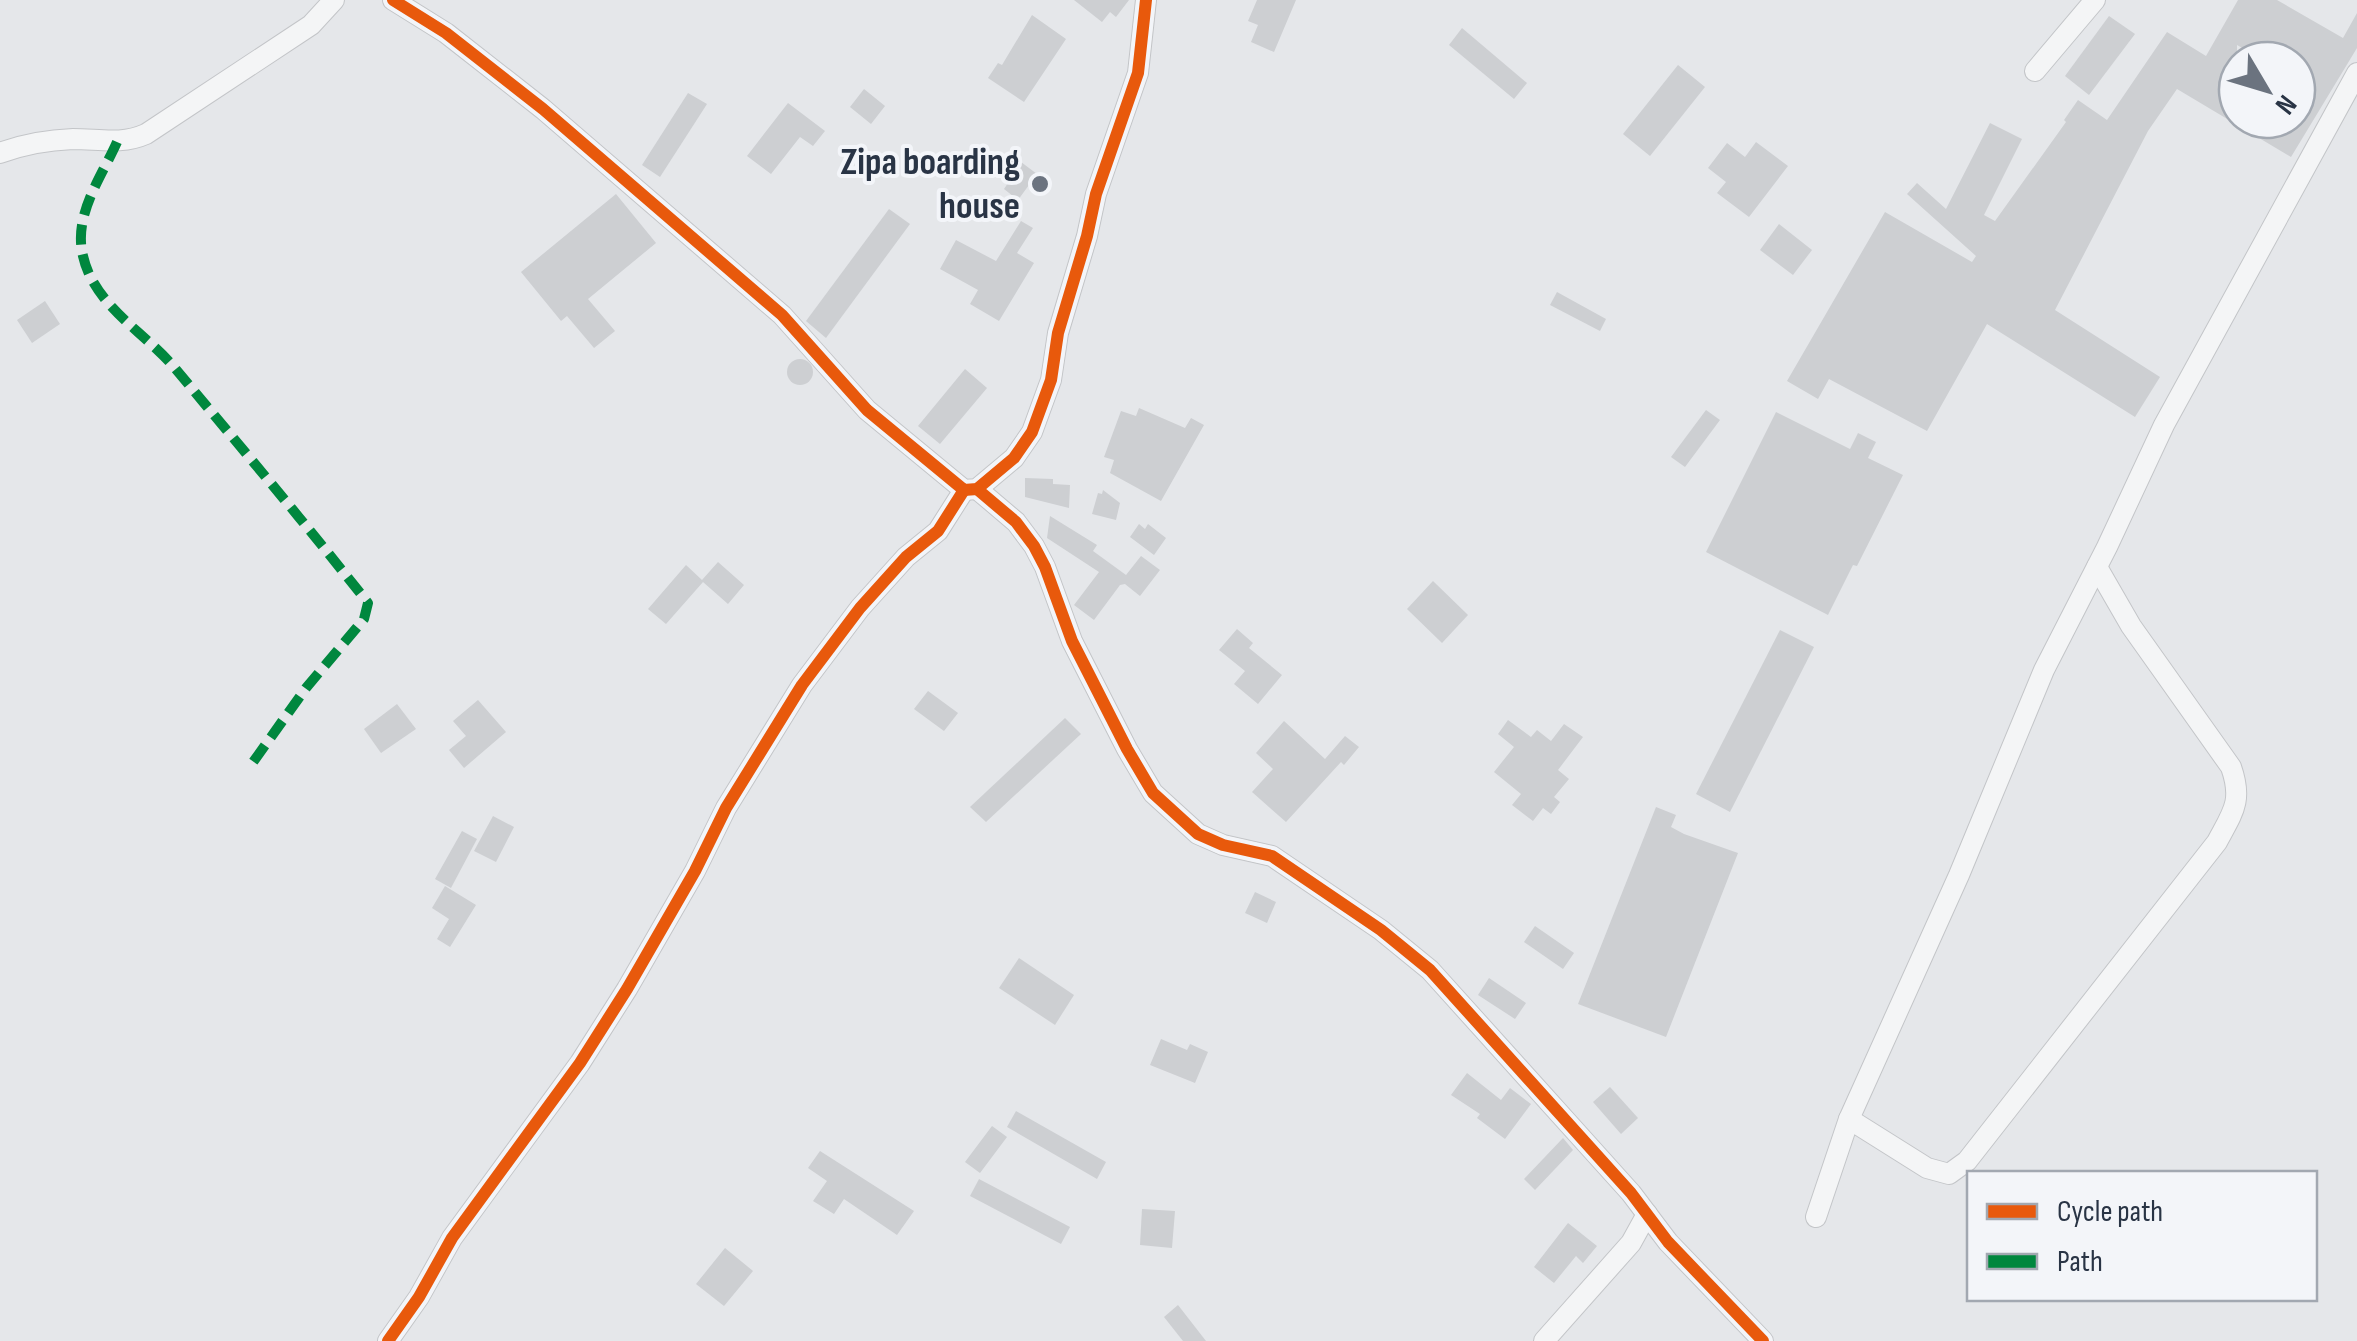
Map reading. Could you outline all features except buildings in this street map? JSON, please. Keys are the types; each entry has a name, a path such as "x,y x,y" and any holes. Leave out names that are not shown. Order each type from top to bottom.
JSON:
{"street":[{"path":"0,154 27,143 74,139 117,142 146,134 311,26 334,0"},
{"path":"393,0 446,32 544,109 782,315 867,410 1016,522 1045,567 1072,641 1153,793 1198,834 1223,845 1272,856 1381,930 1430,970 1668,1242 1763,1341"},
{"path":"2035,70 2095,0"},
{"path":"388,1341 452,1238 608,1019 656,941 750,767 802,685 860,608 906,557 938,531 971,490 1014,458 1032,432 1051,380 1058,333 1096,194 1138,73 1140,6"},
{"path":"1816,1217 1850,1120 1960,875 2044,670 2164,425 2357,73"},
{"path":"1850,1120 1927,1168 1949,1174 1966,1161 2218,842 2234,810 2239,790 2230,767 2131,626 2097,567"},
{"path":"1544,1341 1631,1243 1647,1214"}],"marked path":[{"path":"117,142 85,211 81,241 89,273 108,303 174,367 368,603 364,619 306,688 251,765"}],"cycle path":[{"path":"393,0 446,33 543,109 782,315 867,410 964,490 977,489 1014,458 1032,432 1051,380 1058,333 1096,194 1138,73 1146,0"},
{"path":"977,489 1016,522 1034,546 1072,641 1153,793 1198,834 1223,845 1272,856 1381,930 1430,970 1631,1193 1668,1242 1763,1341"},
{"path":"388,1341 419,1297 452,1238 580,1063 627,989 695,871 726,808 802,685 860,608 906,557 938,531 964,490"}],"place":[{"name":"Zipa boarding house","path":"1040,184"}]}
